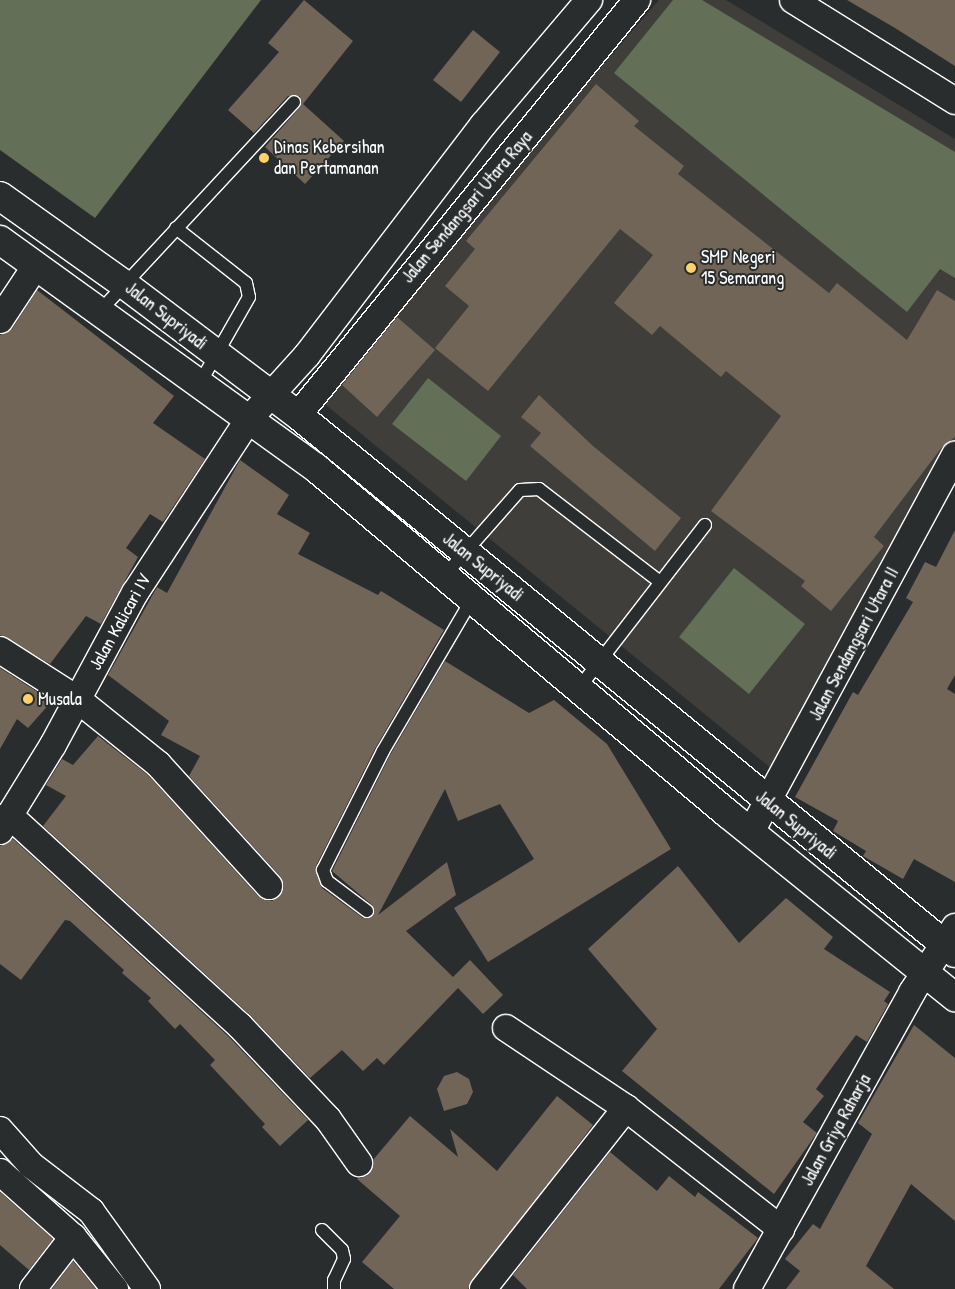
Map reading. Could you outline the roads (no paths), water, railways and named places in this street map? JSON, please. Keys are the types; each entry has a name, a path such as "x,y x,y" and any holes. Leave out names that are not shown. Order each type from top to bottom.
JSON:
{"street":[{"name":"Jalan Sendangsari Utara Raya","path":"249,419 269,393 307,355 483,125 589,0"},
{"name":"Jalan Sendangsari Utara Raya","path":"298,415 637,0"},
{"path":"793,0 955,100"},
{"path":"483,125 516,150"},
{"name":"Jalan Supriyadi","path":"0,196 124,284 298,415 768,803 951,941"},
{"name":"Jalan Supriyadi","path":"0,240 316,468 751,832 955,997"},
{"path":"0,320 35,267"},
{"name":"Jalan Kalicari IV","path":"5,823 77,700 135,592 249,419"},
{"name":"Jalan Sendangsari Utara II","path":"751,832 955,455"},
{"path":"0,650 77,700 158,764 269,886"},
{"path":"5,823 240,1026 328,1119 359,1163"},
{"name":"Jalan Griya Raharja","path":"747,1289 926,972 951,941"},
{"path":"506,1028 626,1108 782,1229"},
{"path":"483,1289 626,1108"},
{"path":"0,1130 31,1165 91,1211 147,1289"},
{"path":"0,1172 73,1237 115,1289"},
{"path":"33,1289 73,1237"}],"lane":[{"path":"100,312 294,102"},
{"path":"176,228 246,283 249,297 200,383"},
{"path":"445,575 520,490 539,489 659,581"},
{"path":"579,688 659,581 705,525"},
{"path":"367,911 327,881 323,870 383,751 472,599"},
{"path":"322,1230 342,1250 344,1259 334,1280 334,1289"}],"place":[{"name":"Dinas Kebersihan dan Pertamanan","path":"264,158"},
{"name":"SMP Negeri 15 Semarang","path":"691,268"},
{"name":"Musala","path":"28,699"}]}
